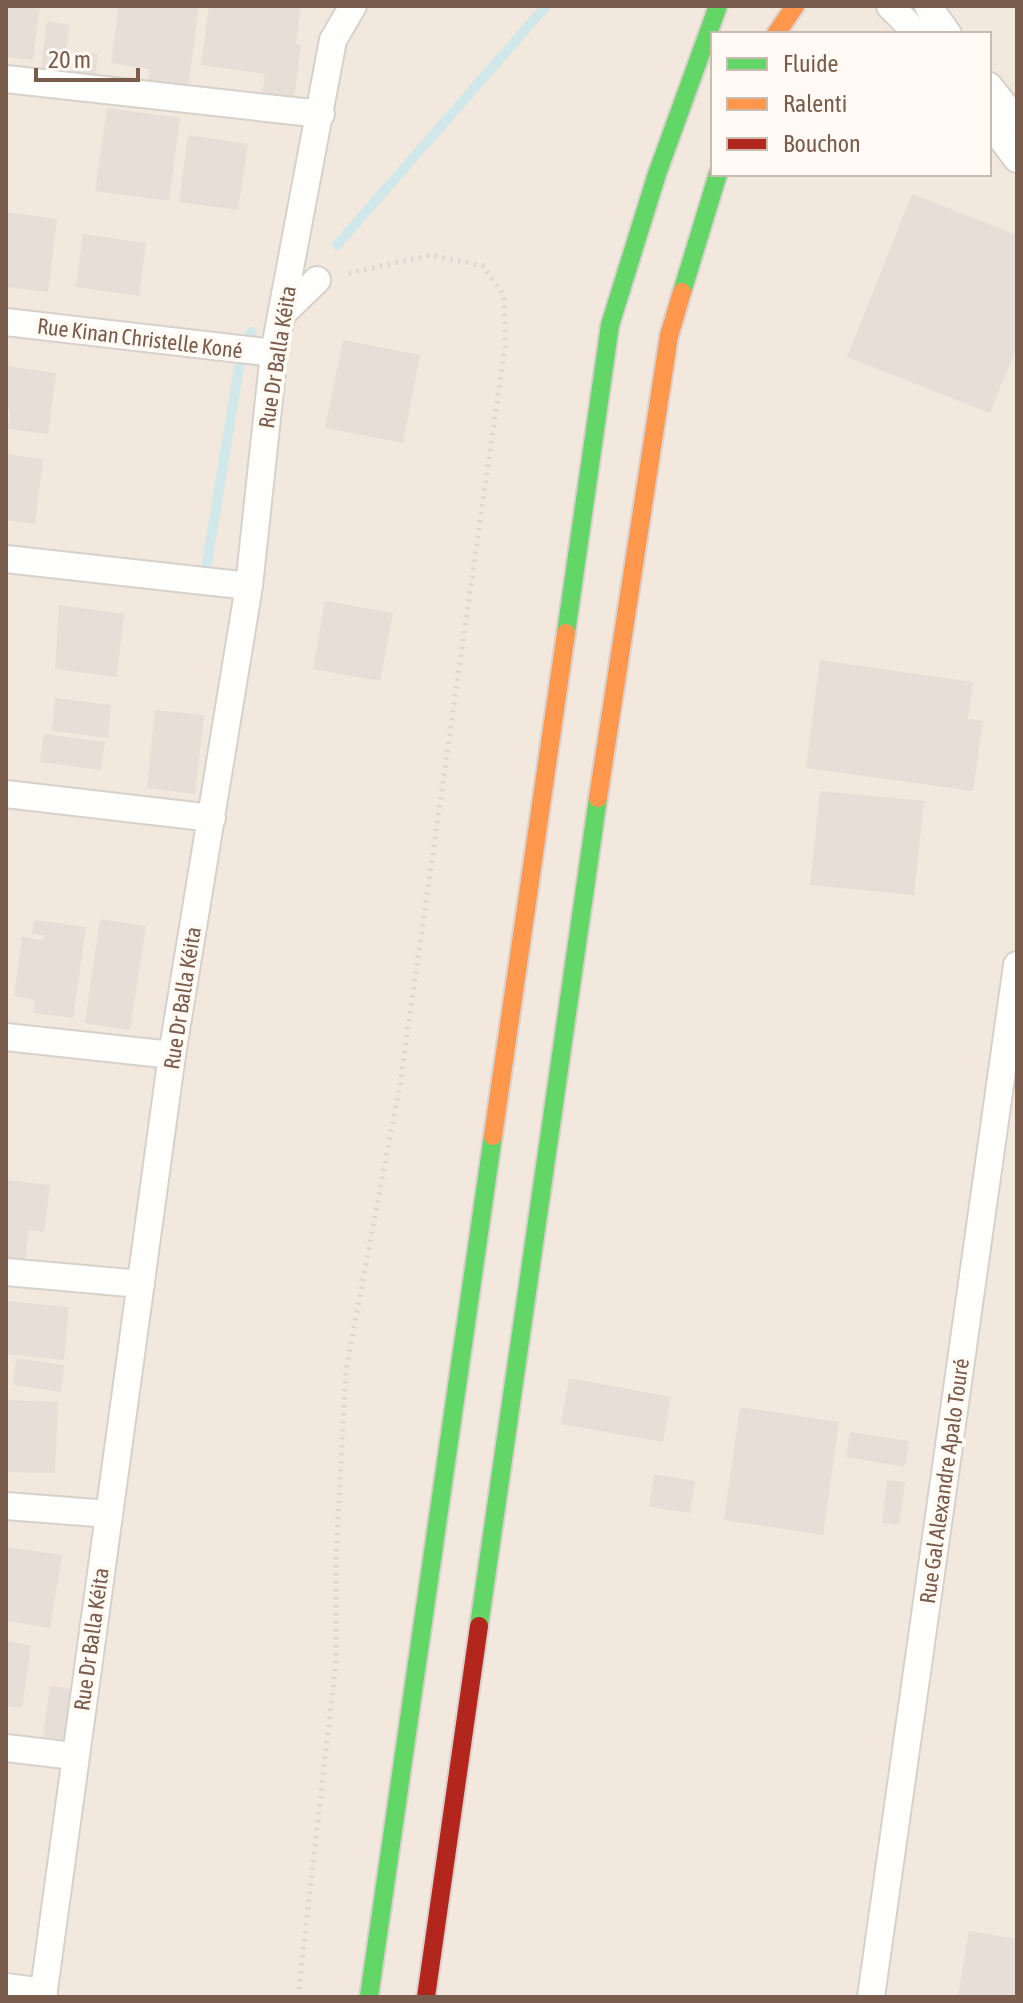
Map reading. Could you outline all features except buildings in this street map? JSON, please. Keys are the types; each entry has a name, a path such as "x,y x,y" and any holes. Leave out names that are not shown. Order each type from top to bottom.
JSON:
{"highway":[{"path":"369,1997 610,325 657,174 718,6"},
{"path":"777,32 795,6"},
{"path":"426,1997 612,700 669,336 717,176"}],"street":[{"name":"Rue Dr Balla Kéita","path":"44,1994 74,1756 172,1055 249,586 274,353 333,40 353,6"},
{"path":"890,6 916,32"},
{"path":"928,6 947,32"},
{"path":"6,79 321,114"},
{"path":"991,88 1017,121"},
{"path":"991,125 1017,159"},
{"path":"282,314 317,280"},
{"name":"Rue Kinan Christelle Koné","path":"6,322 274,353"},
{"path":"6,559 249,586"},
{"path":"6,794 212,818"},
{"name":"Rue Gal Alexandre Apalo Touré","path":"871,1997 1017,965"},
{"path":"6,1037 172,1055"},
{"path":"6,1272 141,1284"},
{"path":"6,1506 109,1514"},
{"path":"6,1748 74,1756"},
{"path":"6,1987 44,1994"}],"path":[{"path":"298,1997 336,1661 336,1557 346,1370 400,1084 505,346 504,295 483,266 431,255 317,280"}],"shaded area":[{"path":"6,6 1017,6 1017,1997 6,1997"}],"waterway":[{"path":"337,245 546,6"},
{"path":"206,569 243,343 252,332"}],"traffic: fast":[{"path":"566,633 610,325 657,174 718,6"},
{"path":"682,292 717,176"},
{"path":"479,1626 598,798"},
{"path":"369,1997 493,1136"}],"traffic: slow":[{"path":"777,32 795,6"},
{"path":"598,798 669,336 682,292"},
{"path":"493,1136 566,633"}],"traffic: jam":[{"path":"426,1997 479,1626"}]}
